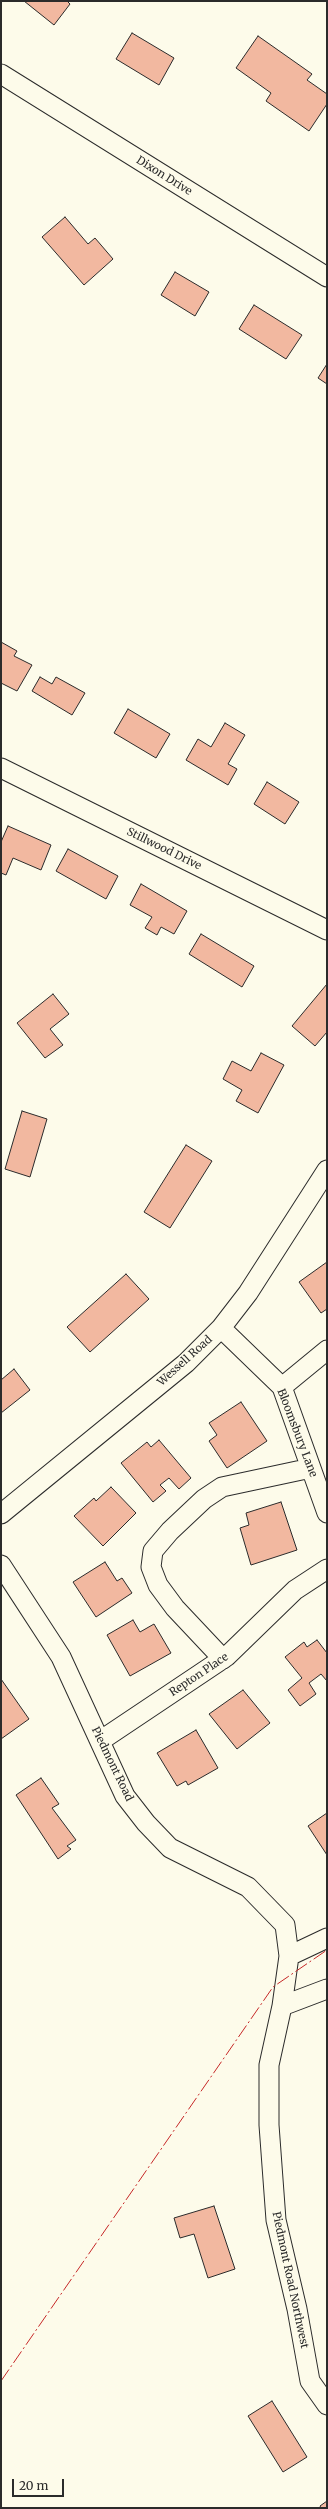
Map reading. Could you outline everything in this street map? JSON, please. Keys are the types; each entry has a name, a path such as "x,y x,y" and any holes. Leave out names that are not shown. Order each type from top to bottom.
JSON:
{"street":[{"name":"Dixon Drive","path":"1,74 327,277"},
{"name":"Stillwood Drive","path":"1,768 327,930"},
{"name":"Wessell Road","path":"1,1514 186,1363 221,1328 248,1293 327,1170"},
{"name":"Bloomsbury Lane","path":"221,1328 282,1387 327,1513"},
{"path":"282,1387 327,1350"},
{"path":"223,1659 175,1608 158,1585 151,1567 153,1551 204,1499 222,1487 311,1468"},
{"name":"Piedmont Road","path":"1,1565 61,1657 125,1796 146,1823 170,1848 248,1887 285,1925 289,1956 282,2006"},
{"name":"Repton Place","path":"100,1741 223,1659 295,1590 327,1569"},
{"path":"289,1956 327,1938"},
{"path":"282,2006 327,1989"},
{"name":"Piedmont Road Northwest","path":"282,2006 269,2065 269,2125 276,2220 297,2309 310,2382 327,2405"}],"building":[{"path":"24,1 67,1 70,4 54,25"},
{"path":"132,33 174,58 159,85 116,59"},
{"path":"258,36 312,74 307,80 327,94 327,104 309,131 266,101 271,93 236,68"},
{"path":"65,217 88,244 95,238 113,259 84,285 42,237"},
{"path":"175,272 209,292 195,316 161,295"},
{"path":"254,305 302,335 286,359 239,329"},
{"path":"327,364 327,384 318,378"},
{"path":"1,642 17,651 14,656 32,665 17,691 1,683"},
{"path":"40,677 52,684 56,677 85,693 72,715 32,691"},
{"path":"128,709 170,734 156,758 114,733"},
{"path":"225,723 245,735 228,764 237,769 228,785 186,760 198,739 211,747"},
{"path":"267,782 299,802 285,824 254,804"},
{"path":"8,826 51,845 41,870 13,858 6,875 1,873 1,842"},
{"path":"68,849 118,876 106,899 56,871"},
{"path":"141,884 187,911 174,934 161,927 157,935 145,928 152,917 130,905"},
{"path":"201,934 254,966 242,987 189,954"},
{"path":"327,984 327,1032 315,1046 292,1026"},
{"path":"53,994 69,1014 50,1029 63,1045 45,1058 17,1023"},
{"path":"261,1053 284,1065 258,1113 236,1101 242,1090 223,1079 232,1061 251,1071"},
{"path":"22,1111 47,1119 30,1177 5,1169"},
{"path":"186,1145 212,1161 170,1228 144,1212"},
{"path":"327,1262 327,1309 321,1313 299,1282"},
{"path":"126,1274 149,1299 90,1352 67,1327"},
{"path":"14,1369 30,1390 1,1413 1,1380"},
{"path":"241,1402 267,1441 227,1468 209,1441 217,1435 209,1423"},
{"path":"159,1440 191,1478 179,1489 169,1478 160,1485 166,1491 153,1502 121,1463 147,1442 151,1447"},
{"path":"111,1487 136,1513 103,1546 74,1516 94,1498 96,1501"},
{"path":"281,1502 297,1550 251,1565 240,1528 249,1525 246,1513"},
{"path":"105,1562 117,1581 122,1578 132,1593 96,1617 73,1582"},
{"path":"133,1620 140,1632 154,1624 171,1653 130,1676 107,1635"},
{"path":"317,1640 327,1653 327,1681 321,1674 309,1683 316,1694 300,1706 288,1690 302,1678 285,1657 304,1642 307,1647"},
{"path":"1,1679 29,1719 1,1739"},
{"path":"243,1690 270,1723 237,1749 209,1714"},
{"path":"196,1730 218,1768 188,1785 186,1781 177,1786 157,1753"},
{"path":"41,1778 59,1804 52,1808 76,1840 67,1846 71,1849 58,1859 16,1795"},
{"path":"327,1813 327,1855 308,1826"},
{"path":"214,2206 235,2269 208,2278 194,2234 180,2238 174,2218"},
{"path":"272,2401 307,2457 283,2472 248,2416"},
{"path":"327,2501 327,2508 321,2508 320,2506"}],"power":[{"path":"1,2381 273,1987 327,1950"}]}
